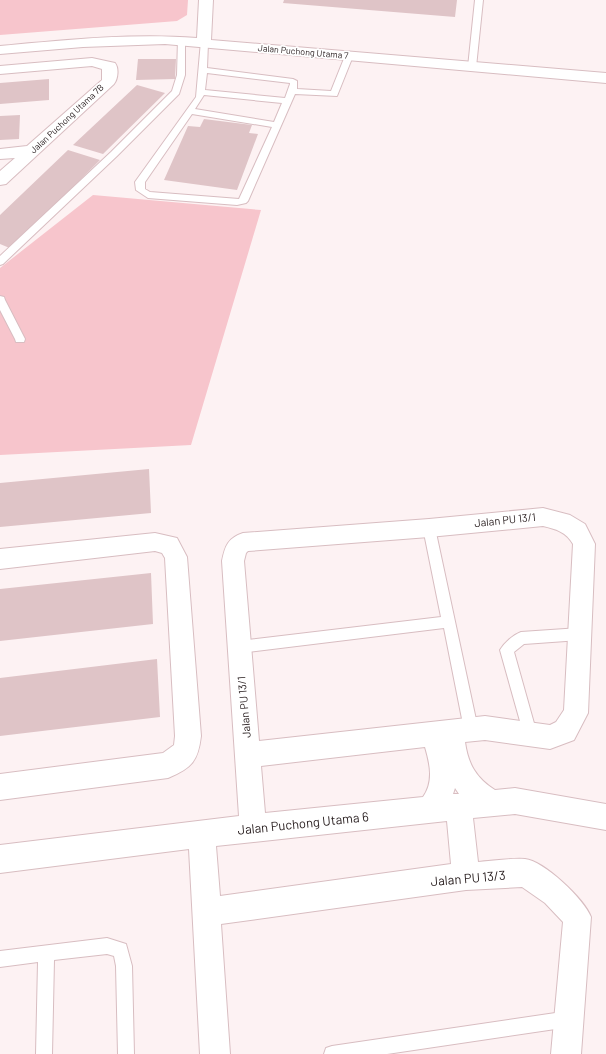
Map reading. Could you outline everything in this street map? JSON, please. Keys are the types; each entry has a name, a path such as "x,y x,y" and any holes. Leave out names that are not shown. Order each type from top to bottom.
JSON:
{"street":[{"path":"204,43 206,0"},
{"name":"Jalan Puchong Utama 7","path":"0,50 105,42 165,40 606,78"},
{"path":"0,70 92,62 105,42"},
{"name":"Jalan Puchong Utama 7B","path":"0,180 109,81 110,66 92,62"},
{"path":"0,154 32,151"},
{"name":"Jalan PU 13/1","path":"248,754 484,728 550,737 565,731 576,713 584,544 577,531 562,521 543,516 429,528 243,542 236,548 233,561 253,828"},
{"path":"0,559 155,542 168,545 176,557 188,736 186,752 168,765 0,786"},
{"path":"452,732 454,753 463,778 472,789 492,804"},
{"path":"430,810 440,796 442,787 441,756 452,732"},
{"name":"Jalan Puchong Utama 6","path":"0,859 253,828 515,801 606,817"},
{"path":"459,807 466,876"},
{"path":"202,834 216,1054"},
{"name":"Jalan PU 13/3","path":"207,912 466,876 526,873 555,893 576,917 566,1054"}],"lane":[{"path":"472,67 479,0"},
{"path":"0,262 114,154 176,92 181,74 181,41"},
{"path":"203,70 293,81 294,84 243,201 237,202 148,195 141,190 140,182 200,97 204,43"},
{"path":"292,91 334,94 349,56"},
{"path":"201,92 287,101"},
{"path":"189,111 277,125"},
{"path":"0,300 20,339"},
{"path":"429,528 449,622 452,732"},
{"path":"240,647 449,622"},
{"path":"530,734 507,650 521,638 580,634"},
{"path":"0,959 107,946 120,950 124,966 126,1054"},
{"path":"44,1054 46,954"},
{"path":"332,1054 569,1019"}],"shaded area":[{"path":"0,0 188,0 187,15 177,21 0,35"},
{"path":"93,195 261,210 191,445 0,455 0,268"}],"building":[{"path":"284,0 457,0 455,17 283,3"},
{"path":"138,59 176,59 175,79 136,80"},
{"path":"49,79 49,100 0,104 0,83"},
{"path":"137,85 165,93 103,154 73,145"},
{"path":"20,115 19,139 0,140 0,116"},
{"path":"204,119 252,125 249,133 258,134 237,190 164,180 188,126 200,127"},
{"path":"68,150 100,160 12,249 0,244 0,215"},
{"path":"149,469 151,513 0,527 0,483"},
{"path":"151,573 153,624 0,641 0,589"},
{"path":"157,659 160,717 0,736 0,678"}]}
